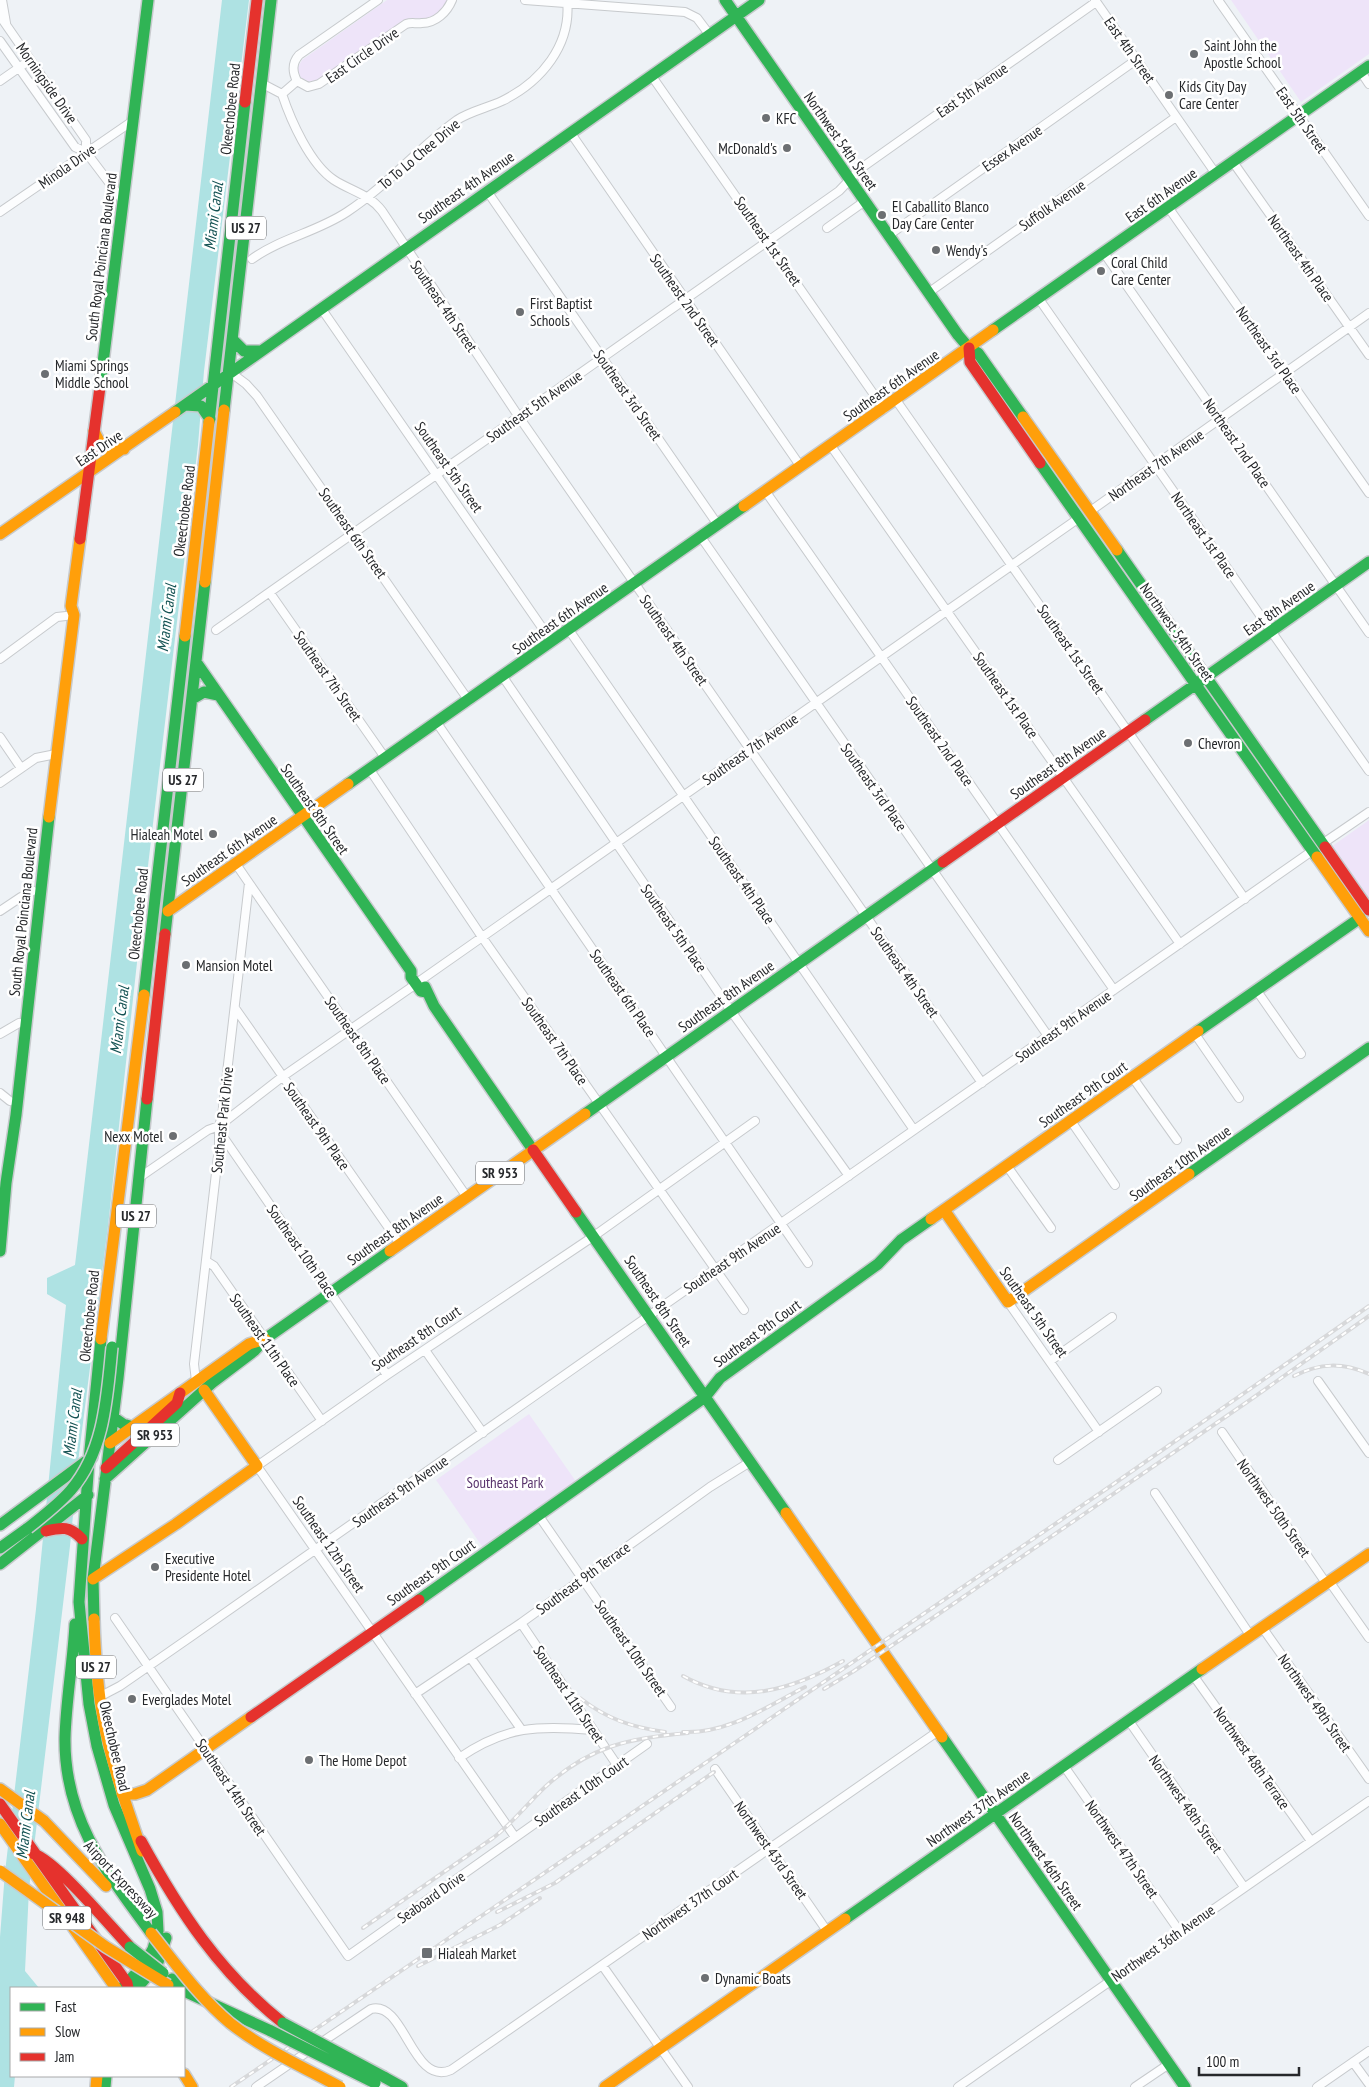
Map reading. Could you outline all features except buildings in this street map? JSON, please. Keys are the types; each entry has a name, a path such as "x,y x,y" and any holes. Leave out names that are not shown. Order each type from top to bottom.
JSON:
{"main road":[{"name":"South Royal Poinciana Boulevard","path":"0,1184 33,891 74,615 69,611 89,473 148,0"},
{"name":"Okeechobee Road","path":"128,1987 153,1950 158,1931 157,1912 153,1895 118,1816 104,1774 89,1704 79,1602 82,1539 109,1266 142,1015 186,629 207,413 257,0"},
{"name":"Okeechobee Road","path":"128,1987 157,1965 164,1948 167,1929 161,1899 122,1794 108,1743 100,1697 94,1641 93,1579 106,1480 140,1177 153,1041 271,0"},
{"name":"Northwest 54th Street","path":"726,0 928,293 958,335 969,348 978,353 1205,677 1317,847 1369,931"},
{"name":"Southeast 4th Avenue","path":"210,387 758,0"},
{"path":"251,56 256,74 262,83"},
{"name":"East 6th Avenue","path":"969,348 1365,69"},
{"path":"233,340 244,351 260,351"},
{"name":"Northwest 54th Street","path":"969,348 970,362 1032,451 1280,804 1317,847"},
{"name":"Southeast 6th Avenue","path":"168,912 969,348"},
{"name":"East Drive","path":"0,534 110,459 210,387"},
{"path":"185,405 198,405 207,413"},
{"path":"94,431 102,447 111,451 124,449"},
{"path":"1032,451 1043,459 1072,500 1089,512"},
{"path":"86,495 110,459"},
{"name":"East 8th Avenue","path":"1205,677 1369,562"},
{"path":"186,629 190,652 196,662"},
{"name":"Southeast 8th Street","path":"196,662 411,972 411,977 418,982 421,991 426,992 533,1150 882,1652"},
{"name":"Southeast 8th Avenue","path":"265,1339 1205,677"},
{"path":"192,699 204,692 218,695"},
{"name":"South Royal Poinciana Boulevard","path":"0,1251 4,1158 16,1115 52,755"},
{"path":"1317,847 1353,900 1367,907"},
{"name":"Southeast 9th Court","path":"129,1814 133,1805 147,1790 539,1516 705,1397 720,1378 878,1264 901,1240 1360,918"},
{"path":"36,1532 49,1513 68,1494 84,1473 94,1454 104,1421 131,1183 153,1041"},
{"name":"Southeast 10th Avenue","path":"1008,1302 1369,1048"},
{"name":"Southeast 5th Street","path":"944,1210 1008,1302"},
{"name":"SR 953","path":"2,1521 79,1468 110,1443 249,1344 265,1339"},
{"name":"SR 953","path":"0,1564 36,1532 73,1508 86,1497 204,1390 254,1351 265,1339"},
{"name":"Southeast 12th Street","path":"204,1390 257,1466"},
{"path":"86,1497 107,1466 177,1403 180,1393"},
{"path":"113,1417 123,1424 132,1427"},
{"name":"Southeast 8th Court","path":"93,1579 176,1524 257,1466"},
{"path":"0,1548 36,1532 64,1526 71,1528 82,1539"},
{"name":"Northwest 37th Avenue","path":"605,2087 1262,1626 1369,1554"},
{"path":"79,1602 75,1616 66,1729 67,1776 73,1805 87,1841 117,1893"},
{"name":"Northwest 46th Street","path":"882,1652 1185,2087"},
{"path":"104,1774 122,1794"},
{"name":"Airport Expressway","path":"0,1789 40,1817 64,1839 117,1893 209,2002 236,2027 258,2043 340,2087"},
{"name":"Southeast 9th Court","path":"122,1794 136,1794 147,1790"},
{"name":"SR 948","path":"3,1808 30,1855 115,1987"},
{"name":"SR 948","path":"1,1826 30,1855 73,1905 128,1987"},
{"path":"136,1831 171,1896 214,1955 248,1995 283,2023 380,2082"},
{"path":"30,1855 43,1858 73,1886 130,1947 172,1984"},
{"path":"0,1871 106,1947 172,1984"},
{"path":"106,1974 106,1987"},
{"path":"188,1993 380,2082 402,2087"},
{"path":"185,2076 192,2087"}],"street":[{"path":"2,0 6,25"},
{"path":"282,94 297,80 293,69 294,62 299,55 378,0"},
{"name":"East Circle Drive","path":"297,80 308,87 322,83 406,24 410,22 424,24 436,19 445,12 452,0"},
{"path":"525,0 689,13 700,20 709,34"},
{"name":"East 5th Street","path":"1218,0 1369,216"},
{"name":"East 4th Street","path":"1096,1 1216,174"},
{"name":"East 5th Avenue","path":"850,179 860,169 1096,1"},
{"name":"To To Lo Chee Drive","path":"252,259 272,246 329,223 368,197 458,120 508,98 535,80 548,65 562,42 568,19 567,2"},
{"name":"Morningside Drive","path":"0,16 86,140 86,152"},
{"name":"Morningside Drive","path":"0,41 75,148 86,152 123,201"},
{"path":"0,81 30,60"},
{"name":"Essex Avenue","path":"888,236 1136,60"},
{"path":"1365,69 1369,84"},
{"name":"Southeast 1st Street","path":"651,75 884,408"},
{"path":"262,83 282,94 298,133 321,168 340,183 368,197"},
{"name":"Suffolk Avenue","path":"928,293 1176,117"},
{"name":"Minola Drive","path":"0,212 134,120"},
{"name":"Southeast 2nd Street","path":"570,132 802,467"},
{"name":"Northeast 4th Place","path":"1233,162 1369,355"},
{"name":"Southeast 5th Avenue","path":"216,630 839,192 850,179"},
{"name":"Southeast 3rd Street","path":"486,191 718,525"},
{"name":"Southeast 4th Street","path":"368,197 378,206 519,417 982,1083"},
{"path":"827,228 865,201"},
{"name":"Northeast 3rd Place","path":"1168,207 1369,494"},
{"name":"Northeast 2nd Place","path":"1104,254 1369,634"},
{"name":"Northeast 1st Place","path":"1038,299 1369,771"},
{"name":"Southeast 5th Street","path":"321,308 552,642"},
{"name":"Northeast 7th Avenue","path":"1089,512 1369,313"},
{"name":"Southeast 6th Street","path":"230,372 246,384 257,396 469,701"},
{"name":"Southeast 1st Street","path":"896,400 1245,899"},
{"name":"Southeast 1st Place","path":"831,446 1180,944"},
{"name":"Southeast 2nd Place","path":"766,492 1114,990"},
{"name":"Southeast 7th Avenue","path":"140,1177 208,1130 219,1126 282,1077 1079,518"},
{"name":"Southeast 3rd Place","path":"701,537 1048,1036"},
{"name":"Southeast 7th Street","path":"270,593 386,759"},
{"path":"0,659 57,617 69,611"},
{"name":"Southeast 4th Place","path":"570,630 914,1130"},
{"name":"Southeast 5th Place","path":"503,677 731,1010 849,1176"},
{"name":"Southeast 6th Place","path":"437,723 808,1263"},
{"path":"0,737 22,768"},
{"path":"0,783 36,758 52,755"},
{"name":"Southeast 7th Place","path":"370,770 482,937 744,1310"},
{"name":"Southeast 9th Avenue","path":"100,1697 120,1686 483,1433 1369,812"},
{"path":"236,864 249,883"},
{"name":"Southeast Park Drive","path":"196,1381 194,1364 219,1147 219,1126 222,1116 249,883"},
{"name":"Southeast 8th Place","path":"249,883 467,1197"},
{"path":"0,911 33,891"},
{"path":"1258,991 1301,1054"},
{"name":"Southeast 9th Place","path":"235,1008 400,1244"},
{"path":"0,1034 19,1023"},
{"path":"1195,1034 1239,1098"},
{"path":"1133,1078 1176,1140"},
{"path":"0,1093 10,1101"},
{"name":"Southeast 8th Court","path":"257,1466 387,1375 594,1236 755,1121"},
{"path":"1071,1121 1115,1185"},
{"name":"Southeast 10th Place","path":"219,1126 224,1138 387,1375"},
{"path":"1007,1166 1051,1228"},
{"name":"Southeast 11th Place","path":"206,1261 214,1266 322,1421"},
{"name":"Southeast 5th Street","path":"1008,1302 1099,1432"},
{"path":"1050,1361 1112,1317"},
{"path":"425,1350 483,1433"},
{"path":"1318,1381 1369,1453"},
{"path":"1058,1460 1157,1391"},
{"name":"Northwest 50th Street","path":"1222,1432 1369,1638"},
{"name":"Southeast 9th Terrace","path":"415,1694 521,1623 710,1486 750,1462"},
{"name":"Southeast 12th Street","path":"257,1466 515,1838"},
{"path":"1155,1494 1250,1635"},
{"name":"Southeast 10th Street","path":"539,1516 671,1707"},
{"name":"Southeast 14th Street","path":"115,1618 348,1956"},
{"name":"Southeast 11th Street","path":"521,1623 618,1765"},
{"name":"Northwest 49th Street","path":"1262,1626 1369,1779"},
{"path":"470,1657 521,1729"},
{"name":"Northwest 48th Terrace","path":"1194,1675 1311,1840"},
{"name":"Northwest 48th Street","path":"1129,1720 1244,1887"},
{"path":"459,1758 476,1746 521,1729 549,1727 593,1730"},
{"name":"Northwest 37th Court","path":"256,2087 371,2008 380,2008 389,2014 424,2065 432,2072 440,2073 451,2070 937,1732"},
{"name":"Southeast 10th Court","path":"515,1838 647,1744"},
{"name":"Northwest 47th Street","path":"1064,1766 1180,1932"},
{"name":"Northwest 43rd Street","path":"715,1769 827,1931"},
{"name":"Northwest 36th Avenue","path":"958,2087 1369,1801"},
{"name":"Seaboard Drive","path":"348,1956 515,1838"},
{"path":"602,1965 688,2087"},
{"path":"1317,2087 1369,2051"},
{"path":"1354,2062 1369,2084"},
{"path":"1135,2087 1169,2064"}],"green space":[{"path":"387,0 447,0 441,11 437,14 422,19 410,18 320,80 310,82 301,78 297,69 302,60"},
{"path":"1231,0 1369,0 1369,54 1301,102"},
{"path":"1369,820 1369,902 1331,847"},
{"name":"Southeast Park","path":"529,1414 577,1483 484,1549 436,1480"}],"water":[{"name":"Miami Canal","path":"222,0 249,0 204,371 198,445 143,908 108,1226 79,1454 70,1546 29,1889 25,1971 38,1987 10,1987 10,2077 15,2077 14,2087 0,2087 0,1937 5,1872 36,1609 66,1305 47,1294 47,1278 75,1265"}],"railway":[{"path":"231,2087 1115,1483 1369,1306"},
{"path":"824,1689 940,1613 1369,1316"},
{"path":"1294,1376 1322,1366 1350,1367 1369,1374"},
{"path":"683,1676 724,1691 745,1693 784,1687 804,1680 843,1661"},
{"path":"683,1732 716,1729 731,1724 761,1711 805,1687"},
{"path":"580,1698 610,1717 641,1728 665,1732"},
{"path":"363,1928 493,1838 545,1787 578,1762 594,1753 629,1741 688,1733"},
{"path":"497,1912 555,1883 714,1772"},
{"path":"418,1966 500,1925 540,1898"}],"traffic: fast":[{"path":"100,387 148,0"},
{"path":"224,410 271,0"},
{"path":"725,0 958,335 969,348 978,353 1023,417"},
{"path":"175,412 759,0"},
{"path":"993,330 1369,66"},
{"path":"209,422 245,102"},
{"path":"233,340 244,351 260,351"},
{"path":"185,405 201,406 210,419"},
{"path":"1040,463 1317,857"},
{"path":"348,784 744,506"},
{"path":"1117,550 1325,847"},
{"path":"1145,720 1369,562"},
{"path":"165,934 205,582"},
{"path":"144,995 185,636"},
{"path":"196,662 411,971 411,977 421,991 426,992"},
{"path":"192,699 204,692 218,695"},
{"path":"0,1251 6,1183 16,1115 49,817"},
{"path":"585,1114 943,862"},
{"path":"1198,1031 1360,918"},
{"path":"425,987 434,1006 533,1150"},
{"path":"1189,1174 1369,1048"},
{"path":"94,1619 93,1579 118,1378 147,1099"},
{"path":"419,1600 705,1397 576,1212"},
{"path":"786,1513 705,1397 720,1378 878,1264 901,1240 931,1219"},
{"path":"105,1479 212,1383 254,1351 265,1339 390,1251"},
{"path":"101,1339 89,1460 79,1602 89,1704 97,1746 114,1805 150,1889 157,1912 158,1931 153,1949 143,1966 123,1987"},
{"path":"28,1528 71,1490 91,1458 98,1440 106,1403 112,1347"},
{"path":"113,1417 123,1424 133,1427"},
{"path":"0,1525 92,1457"},
{"path":"0,1564 88,1495"},
{"path":"0,1548 28,1528"},
{"path":"75,1624 65,1738 67,1767 72,1794 80,1819 104,1866 151,1933"},
{"path":"845,1919 1202,1669"},
{"path":"942,1737 1185,2087"},
{"path":"138,1987 157,1965 166,1938"},
{"path":"130,1947 163,1973"},
{"path":"172,1979 182,1987"},
{"path":"185,1989 191,1994"},
{"path":"185,1991 271,2031"},
{"path":"283,2023 384,2077"},
{"path":"271,2031 375,2083"},
{"path":"105,2087 106,2077"},
{"path":"384,2077 402,2087"}],"traffic: slow":[{"path":"744,506 993,330"},
{"path":"205,582 224,410"},
{"path":"0,534 175,412"},
{"path":"1023,417 1117,550"},
{"path":"185,636 209,422"},
{"path":"94,431 105,447 124,449"},
{"path":"49,817 74,615 71,606 80,539"},
{"path":"168,911 348,784"},
{"path":"1317,857 1369,931"},
{"path":"101,1339 144,995"},
{"path":"931,1219 1198,1031"},
{"path":"390,1251 585,1114"},
{"path":"944,1210 1008,1302 1189,1174"},
{"path":"110,1443 249,1344 265,1339"},
{"path":"93,1579 176,1524 257,1466 204,1390"},
{"path":"786,1513 942,1737"},
{"path":"1202,1669 1369,1554"},
{"path":"94,1619 98,1681 106,1735 142,1851"},
{"path":"122,1794 135,1794 147,1790 251,1717"},
{"path":"0,1789 44,1821 106,1886"},
{"path":"0,1824 115,1987"},
{"path":"0,1871 106,1947 168,1985"},
{"path":"605,2087 845,1919"},
{"path":"151,1933 198,1991 230,2023 270,2049 340,2087"},
{"path":"185,2076 192,2087"},
{"path":"96,2087 97,2077"}],"traffic: jam":[{"path":"245,102 257,0"},
{"path":"969,348 970,362 1040,463"},
{"path":"80,539 100,387"},
{"path":"943,862 1145,720"},
{"path":"1325,847 1369,910"},
{"path":"147,1099 165,934"},
{"path":"533,1150 576,1212"},
{"path":"106,1468 177,1403 180,1393"},
{"path":"46,1531 66,1529 74,1532 82,1539"},
{"path":"251,1717 419,1600"},
{"path":"0,1804 127,1983 128,1987"},
{"path":"141,1841 186,1916 220,1962 239,1983 283,2023"},
{"path":"34,1854 44,1859 69,1881 130,1947"}],"place":[{"name":"Saint John the Apostle School","path":"1194,54"},
{"name":"Kids City Day Care Center","path":"1169,95"},
{"name":"KFC","path":"766,118"},
{"name":"McDonald's","path":"787,148"},
{"name":"El Caballito Blanco Day Care Center","path":"882,215"},
{"name":"Wendy's","path":"936,250"},
{"name":"Coral Child Care Center","path":"1101,271"},
{"name":"First Baptist Schools","path":"520,312"},
{"name":"Miami Springs Middle School","path":"45,374"},
{"name":"Chevron","path":"1188,743"},
{"name":"Hialeah Motel","path":"213,834"},
{"name":"Mansion Motel","path":"186,965"},
{"name":"Nexx Motel","path":"173,1136"},
{"name":"Executive Presidente Hotel","path":"155,1567"},
{"name":"Everglades Motel","path":"132,1699"},
{"name":"The Home Depot","path":"309,1760"},
{"name":"Hialeah Market","path":"427,1953"},
{"name":"Dynamic Boats","path":"705,1978"}]}
